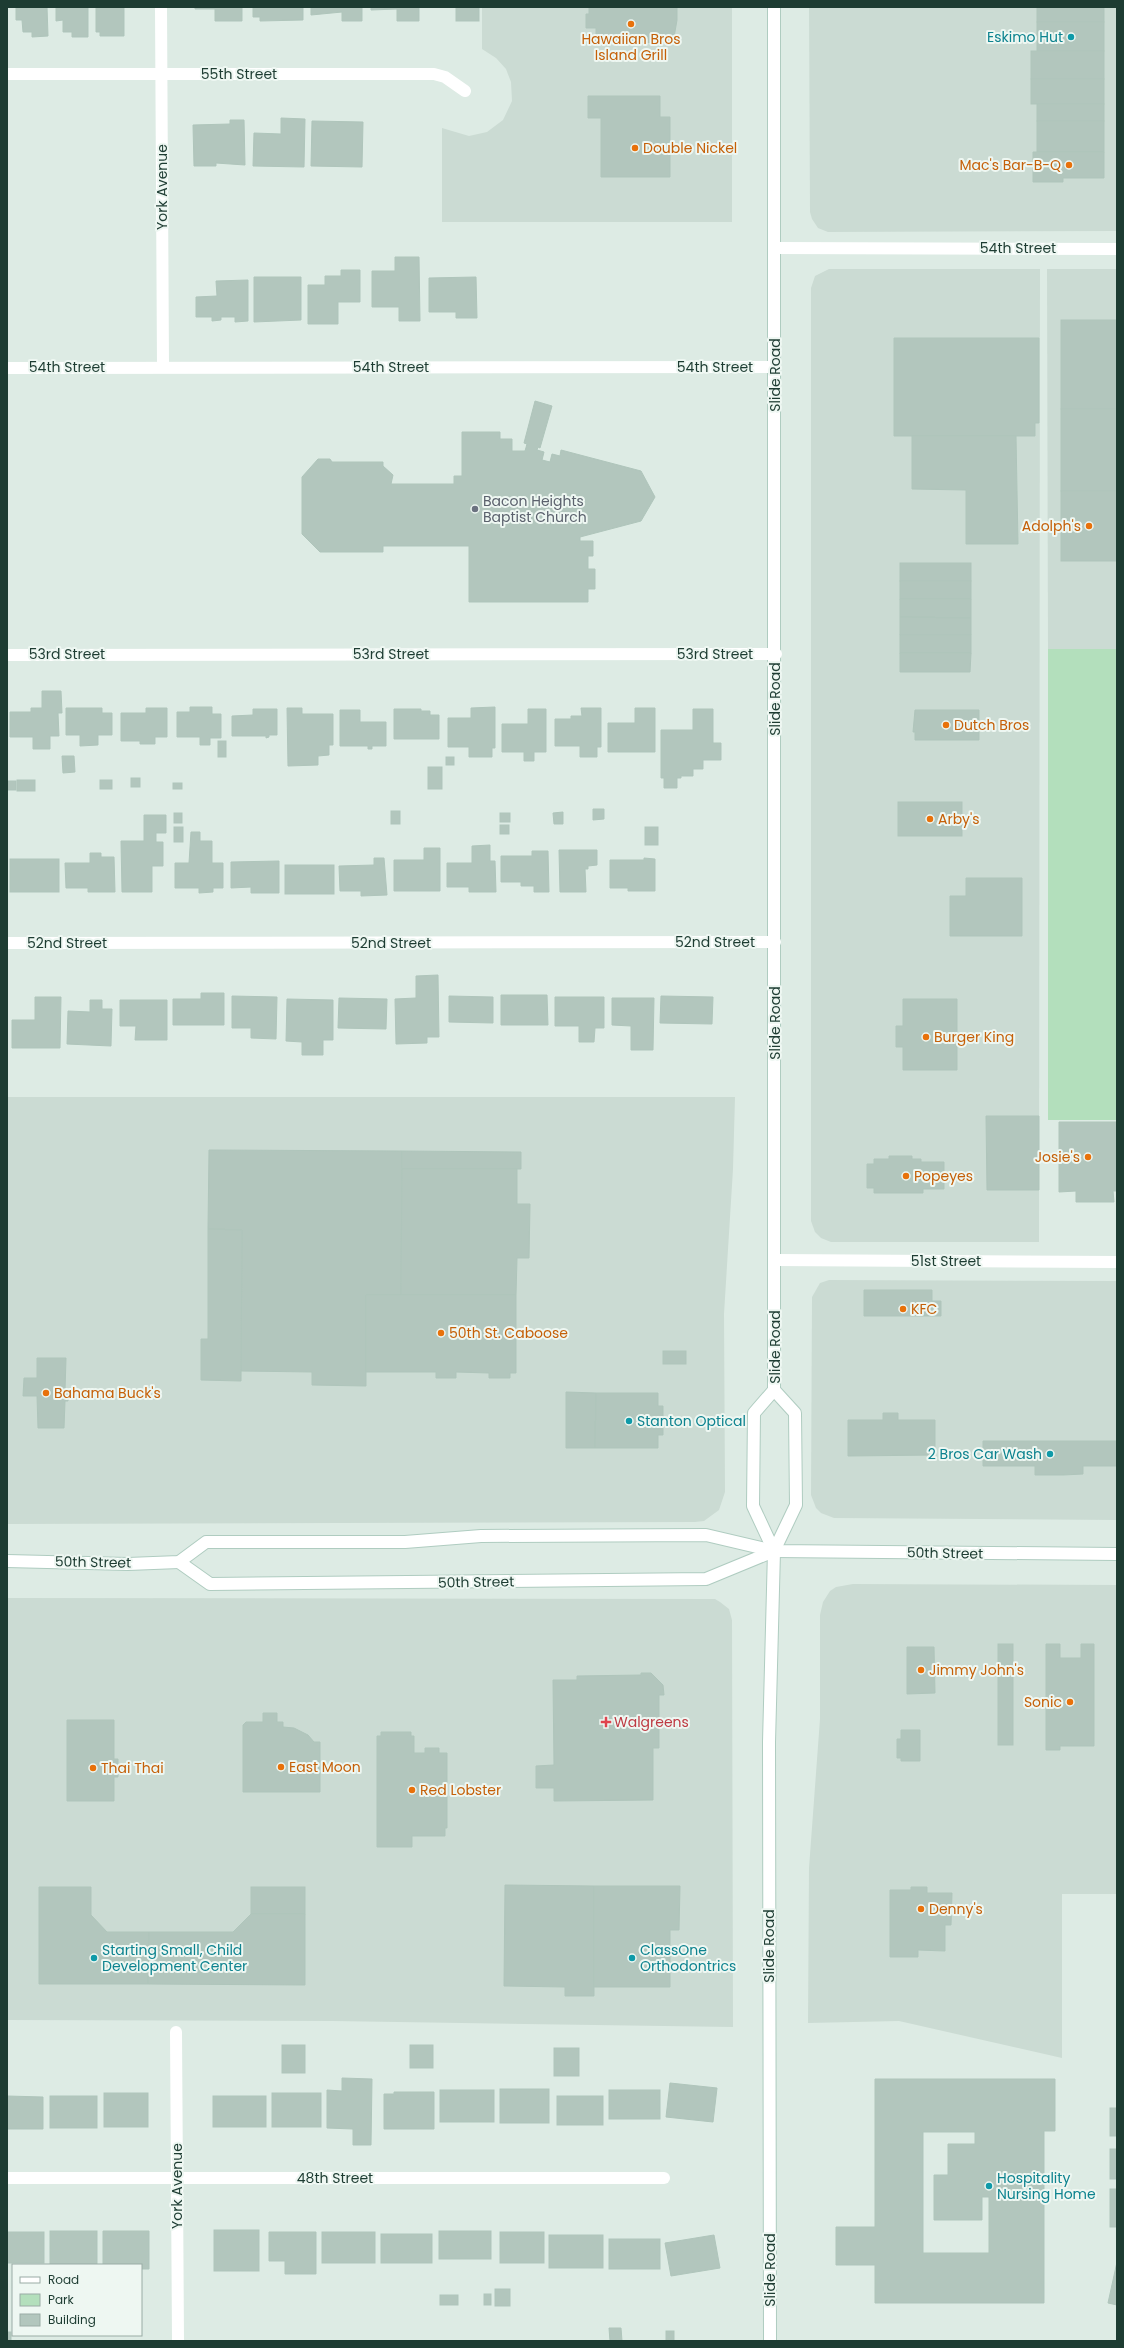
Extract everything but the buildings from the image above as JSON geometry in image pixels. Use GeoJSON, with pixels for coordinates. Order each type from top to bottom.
{"type":"FeatureCollection","features":[{"type":"Feature","properties":{"kind":"street","name":"York Avenue"},"geometry":{"type":"LineString","coordinates":[[161,7],[163,367]]}},
{"type":"Feature","properties":{"kind":"street","name":"Slide Road"},"geometry":{"type":"LineString","coordinates":[[774,7],[774,248],[776,367],[776,1260],[774,1390],[754,1413],[753,1506],[774,1550]]}},
{"type":"Feature","properties":{"kind":"street","name":"55th Street"},"geometry":{"type":"LineString","coordinates":[[7,74],[434,74],[445,77],[465,91]]}},
{"type":"Feature","properties":{"kind":"street","name":"54th Street"},"geometry":{"type":"LineString","coordinates":[[774,248],[1117,248]]}},
{"type":"Feature","properties":{"kind":"street","name":"54th Street"},"geometry":{"type":"LineString","coordinates":[[7,368],[776,367]]}},
{"type":"Feature","properties":{"kind":"street","name":"53rd Street"},"geometry":{"type":"LineString","coordinates":[[7,654],[776,654]]}},
{"type":"Feature","properties":{"kind":"street","name":"52nd Street"},"geometry":{"type":"LineString","coordinates":[[7,943],[776,942]]}},
{"type":"Feature","properties":{"kind":"street","name":"51st Street"},"geometry":{"type":"LineString","coordinates":[[776,1260],[1117,1262]]}},
{"type":"Feature","properties":{"kind":"street","name":"Slide Road"},"geometry":{"type":"LineString","coordinates":[[770,2341],[770,1742],[774,1550],[796,1505],[795,1413],[774,1390]]}},
{"type":"Feature","properties":{"kind":"street","name":"50th Street"},"geometry":{"type":"LineString","coordinates":[[7,1561],[128,1564],[179,1562],[206,1542],[405,1542],[481,1536],[706,1535],[774,1550],[1117,1554]]}},
{"type":"Feature","properties":{"kind":"street","name":"50th Street"},"geometry":{"type":"LineString","coordinates":[[179,1562],[210,1584],[706,1579],[774,1550]]}},
{"type":"Feature","properties":{"kind":"street","name":"York Avenue"},"geometry":{"type":"LineString","coordinates":[[176,2032],[178,2341]]}},
{"type":"Feature","properties":{"kind":"street","name":"48th Street"},"geometry":{"type":"LineString","coordinates":[[7,2178],[664,2178]]}},
{"type":"Feature","properties":{"kind":"shaded area"},"geometry":{"type":"Polygon","coordinates":[[[482,7],[732,7],[732,222],[442,222],[442,128],[469,136],[487,132],[503,120],[512,101],[511,82],[506,69],[496,58],[482,49],[482,7]]]}},
{"type":"Feature","properties":{"kind":"shaded area"},"geometry":{"type":"Polygon","coordinates":[[[809,7],[1117,7],[1117,231],[828,232],[818,228],[812,219],[810,212],[809,7]]]}},
{"type":"Feature","properties":{"kind":"shaded area"},"geometry":{"type":"Polygon","coordinates":[[[829,269],[1040,269],[1039,1242],[831,1242],[821,1238],[815,1232],[811,1221],[811,288],[815,276],[829,269]]]}},
{"type":"Feature","properties":{"kind":"shaded area"},"geometry":{"type":"Polygon","coordinates":[[[1047,269],[1117,269],[1117,649],[1048,649],[1047,269]]]}},
{"type":"Feature","properties":{"kind":"shaded area"},"geometry":{"type":"Polygon","coordinates":[[[7,1097],[735,1097],[733,1169],[724,1314],[725,1492],[719,1510],[704,1521],[695,1522],[7,1524],[7,1097]]]}},
{"type":"Feature","properties":{"kind":"shaded area"},"geometry":{"type":"Polygon","coordinates":[[[829,1280],[1117,1281],[1117,1520],[834,1518],[821,1513],[816,1508],[811,1495],[812,1297],[820,1283],[829,1280]]]}},
{"type":"Feature","properties":{"kind":"shaded area"},"geometry":{"type":"Polygon","coordinates":[[[853,1584],[1117,1585],[1117,1894],[1062,1894],[1062,2058],[899,2021],[808,2023],[809,1868],[820,1719],[820,1615],[823,1602],[830,1591],[836,1587],[853,1584]]]}},
{"type":"Feature","properties":{"kind":"shaded area"},"geometry":{"type":"Polygon","coordinates":[[[7,1598],[715,1599],[729,1609],[732,1620],[733,2027],[333,2021],[7,2020],[7,1598]]]}},
{"type":"Feature","properties":{"kind":"green space"},"geometry":{"type":"Polygon","coordinates":[[[1048,649],[1117,649],[1117,1120],[1048,1120],[1048,649]]]}},
{"type":"Feature","properties":{"kind":"place","name":"Hawaiian Bros Island Grill"},"geometry":{"type":"Point","coordinates":[631,24]}},
{"type":"Feature","properties":{"kind":"place","name":"Eskimo Hut"},"geometry":{"type":"Point","coordinates":[1071,37]}},
{"type":"Feature","properties":{"kind":"place","name":"Double Nickel"},"geometry":{"type":"Point","coordinates":[635,148]}},
{"type":"Feature","properties":{"kind":"place","name":"Mac's Bar-B-Q"},"geometry":{"type":"Point","coordinates":[1069,165]}},
{"type":"Feature","properties":{"kind":"place","name":"Bacon Heights Baptist Church"},"geometry":{"type":"Point","coordinates":[475,509]}},
{"type":"Feature","properties":{"kind":"place","name":"Adolph's"},"geometry":{"type":"Point","coordinates":[1089,526]}},
{"type":"Feature","properties":{"kind":"place","name":"Dutch Bros"},"geometry":{"type":"Point","coordinates":[946,725]}},
{"type":"Feature","properties":{"kind":"place","name":"Arby's"},"geometry":{"type":"Point","coordinates":[930,819]}},
{"type":"Feature","properties":{"kind":"place","name":"Burger King"},"geometry":{"type":"Point","coordinates":[926,1037]}},
{"type":"Feature","properties":{"kind":"place","name":"Josie's"},"geometry":{"type":"Point","coordinates":[1088,1157]}},
{"type":"Feature","properties":{"kind":"place","name":"Popeyes"},"geometry":{"type":"Point","coordinates":[906,1176]}},
{"type":"Feature","properties":{"kind":"place","name":"KFC"},"geometry":{"type":"Point","coordinates":[903,1309]}},
{"type":"Feature","properties":{"kind":"place","name":"50th St. Caboose"},"geometry":{"type":"Point","coordinates":[441,1333]}},
{"type":"Feature","properties":{"kind":"place","name":"Bahama Buck's"},"geometry":{"type":"Point","coordinates":[46,1393]}},
{"type":"Feature","properties":{"kind":"place","name":"Stanton Optical"},"geometry":{"type":"Point","coordinates":[629,1421]}},
{"type":"Feature","properties":{"kind":"place","name":"2 Bros Car Wash"},"geometry":{"type":"Point","coordinates":[1050,1454]}},
{"type":"Feature","properties":{"kind":"place","name":"Jimmy John's"},"geometry":{"type":"Point","coordinates":[921,1670]}},
{"type":"Feature","properties":{"kind":"place","name":"Sonic"},"geometry":{"type":"Point","coordinates":[1070,1702]}},
{"type":"Feature","properties":{"kind":"place","name":"Walgreens"},"geometry":{"type":"Point","coordinates":[606,1722]}},
{"type":"Feature","properties":{"kind":"place","name":"East Moon"},"geometry":{"type":"Point","coordinates":[281,1767]}},
{"type":"Feature","properties":{"kind":"place","name":"Thai Thai"},"geometry":{"type":"Point","coordinates":[93,1768]}},
{"type":"Feature","properties":{"kind":"place","name":"Red Lobster"},"geometry":{"type":"Point","coordinates":[412,1790]}},
{"type":"Feature","properties":{"kind":"place","name":"Denny's"},"geometry":{"type":"Point","coordinates":[921,1909]}},
{"type":"Feature","properties":{"kind":"place","name":"Starting Small, Child Development Center"},"geometry":{"type":"Point","coordinates":[94,1958]}},
{"type":"Feature","properties":{"kind":"place","name":"ClassOne Orthodontrics"},"geometry":{"type":"Point","coordinates":[632,1958]}},
{"type":"Feature","properties":{"kind":"place","name":"Hospitality Nursing Home"},"geometry":{"type":"Point","coordinates":[989,2186]}}]}
